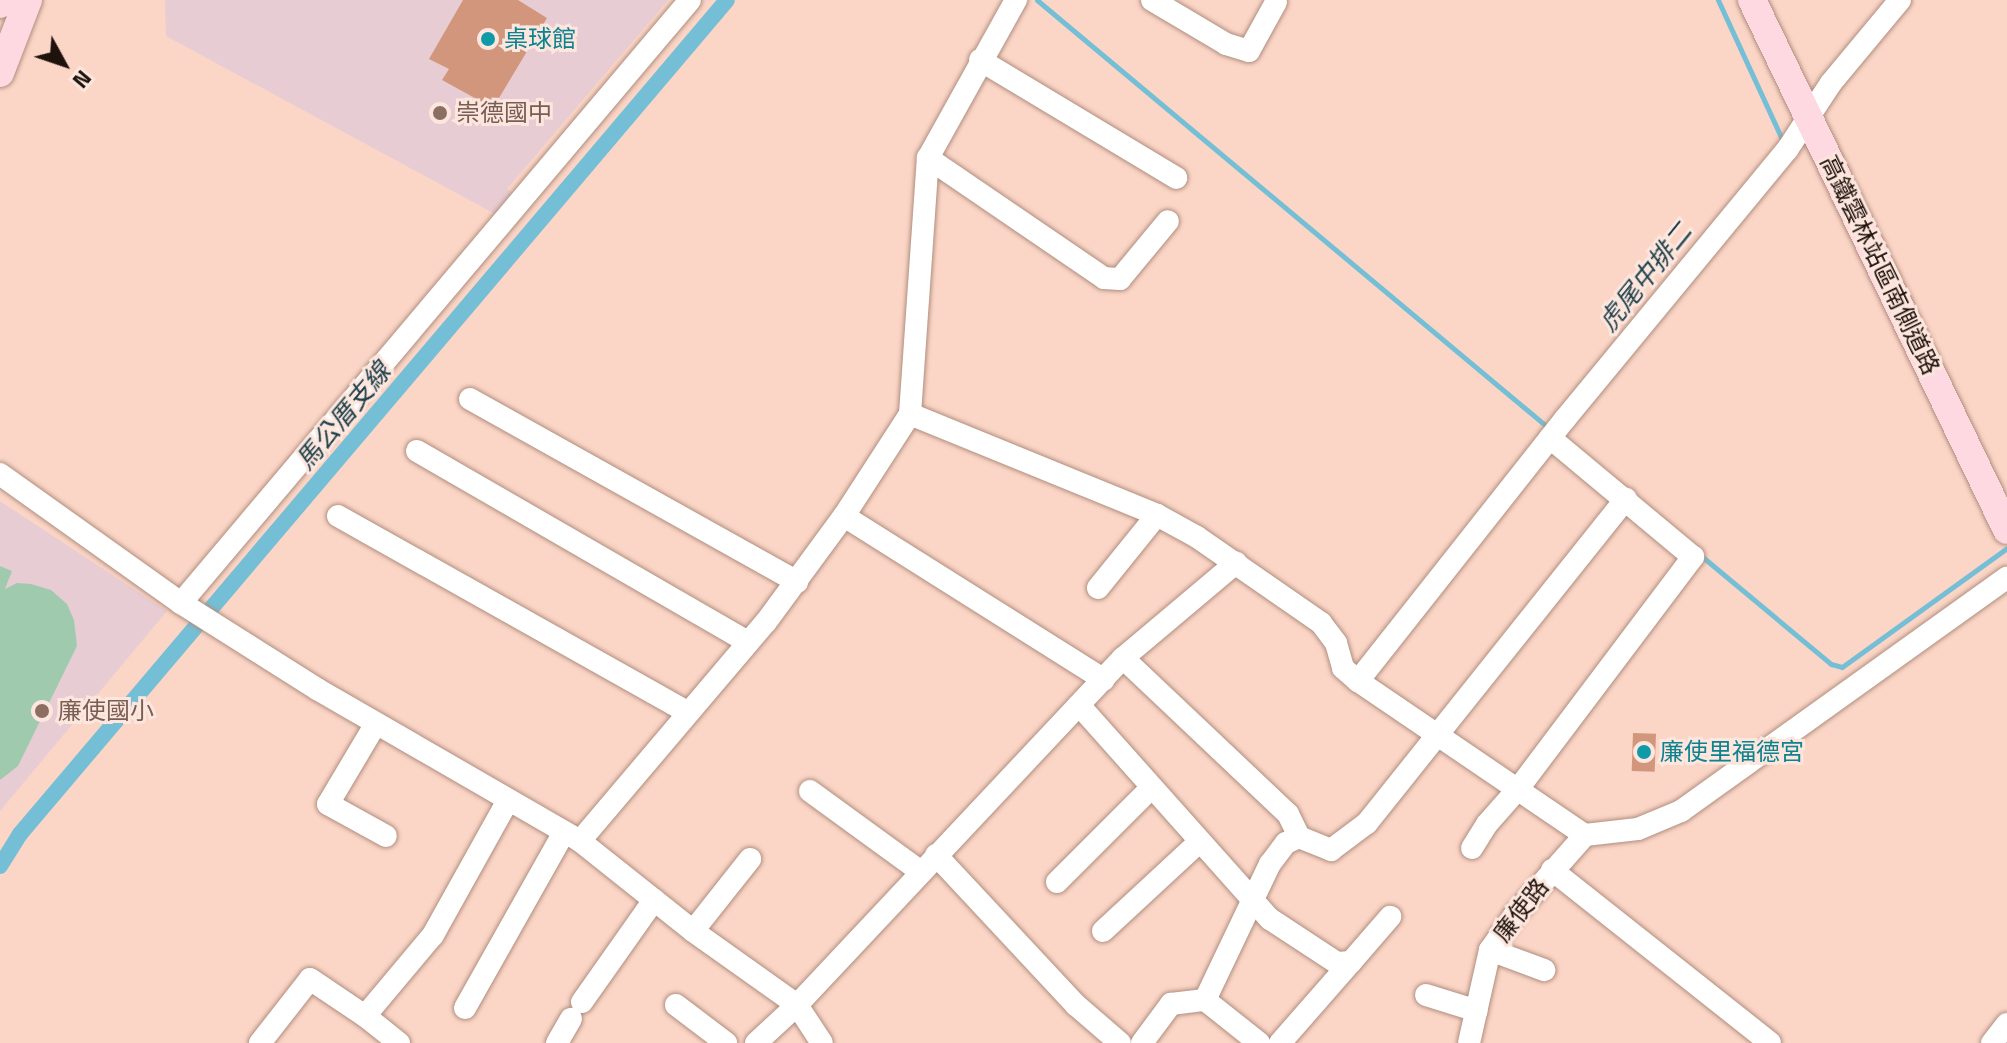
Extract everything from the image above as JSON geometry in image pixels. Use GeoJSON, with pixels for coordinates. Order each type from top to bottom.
{"type":"FeatureCollection","features":[{"type":"Feature","properties":{"kind":"main road"},"geometry":{"type":"LineString","coordinates":[[0,73],[28,0]]}},
{"type":"Feature","properties":{"kind":"main road","name":"高鐵雲林站區南側道路"},"geometry":{"type":"LineString","coordinates":[[1752,0],[2007,530]]}},
{"type":"Feature","properties":{"kind":"street"},"geometry":{"type":"LineString","coordinates":[[186,605],[690,0]]}},
{"type":"Feature","properties":{"kind":"street"},"geometry":{"type":"LineString","coordinates":[[465,1008],[572,837],[687,712],[800,577],[910,414],[928,158],[1016,0]]}},
{"type":"Feature","properties":{"kind":"street"},"geometry":{"type":"LineString","coordinates":[[1152,0],[1226,44],[1249,51],[1276,2]]}},
{"type":"Feature","properties":{"kind":"street"},"geometry":{"type":"LineString","coordinates":[[1358,681],[1550,438],[1787,150],[1808,116],[1900,0]]}},
{"type":"Feature","properties":{"kind":"street"},"geometry":{"type":"LineString","coordinates":[[980,60],[1176,178]]}},
{"type":"Feature","properties":{"kind":"street"},"geometry":{"type":"LineString","coordinates":[[928,158],[1104,278],[1120,279],[1168,221]]}},
{"type":"Feature","properties":{"kind":"street"},"geometry":{"type":"LineString","coordinates":[[473,396],[800,577]]}},
{"type":"Feature","properties":{"kind":"street"},"geometry":{"type":"LineString","coordinates":[[910,414],[1157,515],[1236,563],[1321,623],[1336,643],[1343,668],[1358,681],[1585,835],[1638,829],[1681,811],[2007,578]]}},
{"type":"Feature","properties":{"kind":"street"},"geometry":{"type":"LineString","coordinates":[[1472,848],[1487,824],[1518,789],[1693,557],[1550,438]]}},
{"type":"Feature","properties":{"kind":"street"},"geometry":{"type":"LineString","coordinates":[[417,451],[748,642]]}},
{"type":"Feature","properties":{"kind":"street"},"geometry":{"type":"LineString","coordinates":[[0,474],[225,631],[375,725],[572,837],[693,931],[797,1005],[822,1043]]}},
{"type":"Feature","properties":{"kind":"street"},"geometry":{"type":"LineString","coordinates":[[1123,658],[1288,814],[1299,837],[1331,850],[1367,823],[1626,499]]}},
{"type":"Feature","properties":{"kind":"street"},"geometry":{"type":"LineString","coordinates":[[1098,588],[1157,515]]}},
{"type":"Feature","properties":{"kind":"street"},"geometry":{"type":"LineString","coordinates":[[338,516],[687,712]]}},
{"type":"Feature","properties":{"kind":"street"},"geometry":{"type":"LineString","coordinates":[[844,516],[1104,680]]}},
{"type":"Feature","properties":{"kind":"street"},"geometry":{"type":"LineString","coordinates":[[756,1043],[797,1005],[1123,658],[1236,563]]}},
{"type":"Feature","properties":{"kind":"street"},"geometry":{"type":"LineString","coordinates":[[1079,705],[1270,919],[1337,963],[1351,962]]}},
{"type":"Feature","properties":{"kind":"street"},"geometry":{"type":"LineString","coordinates":[[375,725],[328,804],[386,836]]}},
{"type":"Feature","properties":{"kind":"street"},"geometry":{"type":"LineString","coordinates":[[1057,882],[1151,788]]}},
{"type":"Feature","properties":{"kind":"street"},"geometry":{"type":"LineString","coordinates":[[810,791],[928,864],[1120,1043]]}},
{"type":"Feature","properties":{"kind":"street"},"geometry":{"type":"LineString","coordinates":[[365,1016],[433,935],[508,800]]}},
{"type":"Feature","properties":{"kind":"street","name":"廉使路"},"geometry":{"type":"LineString","coordinates":[[1469,1043],[1490,950],[1552,870],[1585,835]]}},
{"type":"Feature","properties":{"kind":"street"},"geometry":{"type":"LineString","coordinates":[[1205,1000],[1251,900],[1286,843],[1299,837]]}},
{"type":"Feature","properties":{"kind":"street"},"geometry":{"type":"LineString","coordinates":[[1103,931],[1199,842]]}},
{"type":"Feature","properties":{"kind":"street"},"geometry":{"type":"LineString","coordinates":[[693,931],[750,859]]}},
{"type":"Feature","properties":{"kind":"street"},"geometry":{"type":"LineString","coordinates":[[1552,870],[1770,1043]]}},
{"type":"Feature","properties":{"kind":"street"},"geometry":{"type":"LineString","coordinates":[[557,1043],[654,900]]}},
{"type":"Feature","properties":{"kind":"street"},"geometry":{"type":"LineString","coordinates":[[1280,1043],[1390,917]]}},
{"type":"Feature","properties":{"kind":"street"},"geometry":{"type":"LineString","coordinates":[[1490,950],[1544,970]]}},
{"type":"Feature","properties":{"kind":"street"},"geometry":{"type":"LineString","coordinates":[[260,1043],[310,979],[399,1043]]}},
{"type":"Feature","properties":{"kind":"street"},"geometry":{"type":"LineString","coordinates":[[1426,995],[1477,1011]]}},
{"type":"Feature","properties":{"kind":"street"},"geometry":{"type":"LineString","coordinates":[[1142,1043],[1171,1004],[1205,1000],[1259,1043]]}},
{"type":"Feature","properties":{"kind":"street"},"geometry":{"type":"LineString","coordinates":[[676,1005],[726,1043]]}},
{"type":"Feature","properties":{"kind":"street"},"geometry":{"type":"LineString","coordinates":[[1992,1043],[2007,1024]]}},
{"type":"Feature","properties":{"kind":"shaded area","name":"崇德國中"},"geometry":{"type":"Polygon","coordinates":[[[165,0],[668,0],[507,189],[515,195],[497,215],[166,36],[165,0]]]}},
{"type":"Feature","properties":{"kind":"shaded area","name":"廉使國小"},"geometry":{"type":"Polygon","coordinates":[[[0,501],[167,611],[0,811],[0,501]]]}},
{"type":"Feature","properties":{"kind":"green space"},"geometry":{"type":"Polygon","coordinates":[[[0,566],[12,571],[5,589],[17,583],[31,584],[51,590],[67,604],[74,620],[77,646],[18,766],[0,780],[0,566]]]}},
{"type":"Feature","properties":{"kind":"building","name":"桌球館"},"geometry":{"type":"Polygon","coordinates":[[[463,0],[518,0],[547,18],[493,108],[442,80],[449,69],[429,59],[463,0]]]}},
{"type":"Feature","properties":{"kind":"building","name":"廉使里福德宮"},"geometry":{"type":"Polygon","coordinates":[[[1633,733],[1656,734],[1655,772],[1632,771],[1633,733]]]}},
{"type":"Feature","properties":{"kind":"waterway","name":"馬公厝支線"},"geometry":{"type":"LineString","coordinates":[[0,866],[20,834],[727,0]]}},
{"type":"Feature","properties":{"kind":"waterway"},"geometry":{"type":"LineString","coordinates":[[1037,0],[1551,430]]}},
{"type":"Feature","properties":{"kind":"waterway","name":"虎尾中排二"},"geometry":{"type":"LineString","coordinates":[[1718,0],[1782,139]]}},
{"type":"Feature","properties":{"kind":"waterway"},"geometry":{"type":"LineString","coordinates":[[1699,554],[1831,664],[1842,667],[2007,548]]}},
{"type":"Feature","properties":{"kind":"place","name":"桌球館"},"geometry":{"type":"Point","coordinates":[488,39]}},
{"type":"Feature","properties":{"kind":"place","name":"崇德國中"},"geometry":{"type":"Point","coordinates":[440,113]}},
{"type":"Feature","properties":{"kind":"place","name":"廉使國小"},"geometry":{"type":"Point","coordinates":[42,711]}},
{"type":"Feature","properties":{"kind":"place","name":"廉使里福德宮"},"geometry":{"type":"Point","coordinates":[1644,752]}}]}
